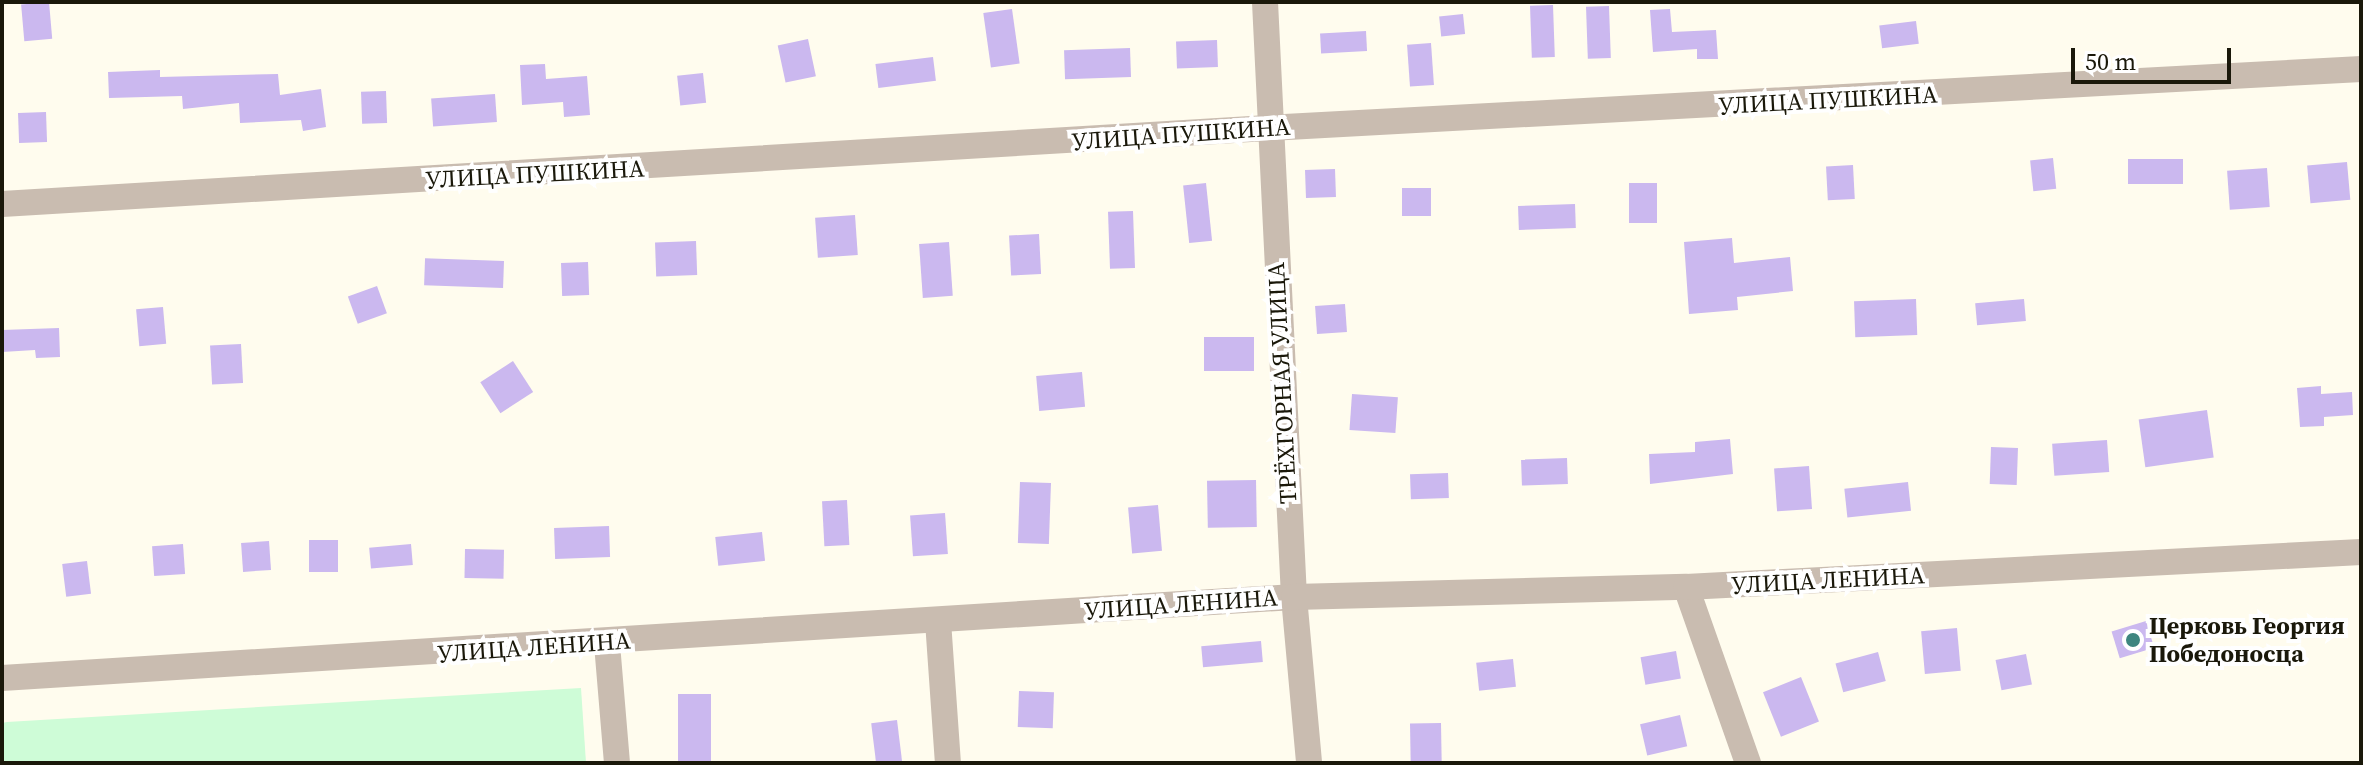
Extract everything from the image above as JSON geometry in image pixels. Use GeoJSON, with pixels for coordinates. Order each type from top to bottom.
{"type":"FeatureCollection","features":[{"type":"Feature","properties":{"kind":"street","name":"ТРЁХГОРНАЯ УЛИЦА"},"geometry":{"type":"LineString","coordinates":[[1265,2],[1268,128],[1294,597],[1309,763]]}},
{"type":"Feature","properties":{"kind":"street","name":"УЛИЦА ПУШКИНА"},"geometry":{"type":"LineString","coordinates":[[2,204],[1268,128],[2361,69]]}},
{"type":"Feature","properties":{"kind":"street","name":"УЛИЦА ЛЕНИНА"},"geometry":{"type":"LineString","coordinates":[[2,678],[607,644],[1294,597],[1686,587],[2361,552]]}},
{"type":"Feature","properties":{"kind":"street"},"geometry":{"type":"LineString","coordinates":[[1686,587],[1748,763]]}},
{"type":"Feature","properties":{"kind":"street"},"geometry":{"type":"LineString","coordinates":[[938,621],[948,763]]}},
{"type":"Feature","properties":{"kind":"street"},"geometry":{"type":"LineString","coordinates":[[607,644],[617,763]]}},
{"type":"Feature","properties":{"kind":"green space"},"geometry":{"type":"Polygon","coordinates":[[[581,688],[586,763],[2,763],[2,723],[7,722],[581,688]]]}},
{"type":"Feature","properties":{"kind":"building"},"geometry":{"type":"Polygon","coordinates":[[[49,2],[52,39],[24,41],[21,4],[49,2]]]}},
{"type":"Feature","properties":{"kind":"building"},"geometry":{"type":"Polygon","coordinates":[[[1553,5],[1555,57],[1532,58],[1530,6],[1553,5]]]}},
{"type":"Feature","properties":{"kind":"building"},"geometry":{"type":"Polygon","coordinates":[[[1609,6],[1611,58],[1588,59],[1586,7],[1609,6]]]}},
{"type":"Feature","properties":{"kind":"building"},"geometry":{"type":"Polygon","coordinates":[[[1012,9],[1020,63],[991,68],[983,13],[1012,9]]]}},
{"type":"Feature","properties":{"kind":"building"},"geometry":{"type":"Polygon","coordinates":[[[1670,9],[1672,32],[1716,30],[1718,59],[1697,59],[1697,49],[1653,52],[1650,10],[1670,9]]]}},
{"type":"Feature","properties":{"kind":"building"},"geometry":{"type":"Polygon","coordinates":[[[1463,14],[1465,34],[1441,36],[1439,17],[1463,14]]]}},
{"type":"Feature","properties":{"kind":"building"},"geometry":{"type":"Polygon","coordinates":[[[1916,21],[1919,44],[1882,48],[1879,26],[1916,21]]]}},
{"type":"Feature","properties":{"kind":"building"},"geometry":{"type":"Polygon","coordinates":[[[1366,31],[1367,51],[1321,53],[1320,33],[1366,31]]]}},
{"type":"Feature","properties":{"kind":"building"},"geometry":{"type":"Polygon","coordinates":[[[808,39],[816,76],[786,83],[778,45],[808,39]]]}},
{"type":"Feature","properties":{"kind":"building"},"geometry":{"type":"Polygon","coordinates":[[[1217,40],[1218,67],[1177,68],[1176,41],[1217,40]]]}},
{"type":"Feature","properties":{"kind":"building"},"geometry":{"type":"Polygon","coordinates":[[[1431,43],[1434,85],[1410,87],[1407,45],[1431,43]]]}},
{"type":"Feature","properties":{"kind":"building"},"geometry":{"type":"Polygon","coordinates":[[[1130,48],[1131,77],[1065,79],[1064,50],[1130,48]]]}},
{"type":"Feature","properties":{"kind":"building"},"geometry":{"type":"Polygon","coordinates":[[[933,57],[936,81],[878,88],[875,64],[933,57]]]}},
{"type":"Feature","properties":{"kind":"building"},"geometry":{"type":"Polygon","coordinates":[[[545,64],[546,79],[587,76],[590,115],[564,117],[563,102],[522,105],[520,65],[545,64]]]}},
{"type":"Feature","properties":{"kind":"building"},"geometry":{"type":"Polygon","coordinates":[[[160,70],[160,77],[278,74],[280,95],[321,89],[326,127],[303,131],[301,120],[240,123],[239,103],[183,109],[182,96],[109,98],[108,72],[160,70]]]}},
{"type":"Feature","properties":{"kind":"building"},"geometry":{"type":"Polygon","coordinates":[[[703,73],[706,103],[680,106],[677,76],[703,73]]]}},
{"type":"Feature","properties":{"kind":"building"},"geometry":{"type":"Polygon","coordinates":[[[386,91],[387,123],[362,124],[361,92],[386,91]]]}},
{"type":"Feature","properties":{"kind":"building"},"geometry":{"type":"Polygon","coordinates":[[[495,94],[497,122],[433,126],[431,98],[495,94]]]}},
{"type":"Feature","properties":{"kind":"building"},"geometry":{"type":"Polygon","coordinates":[[[46,112],[47,142],[19,143],[18,113],[46,112]]]}},
{"type":"Feature","properties":{"kind":"building"},"geometry":{"type":"Polygon","coordinates":[[[2053,158],[2056,189],[2033,191],[2030,160],[2053,158]]]}},
{"type":"Feature","properties":{"kind":"building"},"geometry":{"type":"Polygon","coordinates":[[[2128,159],[2183,159],[2183,184],[2128,184],[2128,159]]]}},
{"type":"Feature","properties":{"kind":"building"},"geometry":{"type":"Polygon","coordinates":[[[2347,162],[2350,200],[2310,203],[2307,165],[2347,162]]]}},
{"type":"Feature","properties":{"kind":"building"},"geometry":{"type":"Polygon","coordinates":[[[1853,165],[1855,199],[1828,200],[1826,166],[1853,165]]]}},
{"type":"Feature","properties":{"kind":"building"},"geometry":{"type":"Polygon","coordinates":[[[2267,168],[2270,207],[2230,210],[2227,171],[2267,168]]]}},
{"type":"Feature","properties":{"kind":"building"},"geometry":{"type":"Polygon","coordinates":[[[1335,169],[1336,197],[1306,198],[1305,170],[1335,169]]]}},
{"type":"Feature","properties":{"kind":"building"},"geometry":{"type":"Polygon","coordinates":[[[1206,183],[1212,241],[1189,243],[1183,185],[1206,183]]]}},
{"type":"Feature","properties":{"kind":"building"},"geometry":{"type":"Polygon","coordinates":[[[1629,183],[1657,183],[1657,223],[1629,223],[1629,183]]]}},
{"type":"Feature","properties":{"kind":"building"},"geometry":{"type":"Polygon","coordinates":[[[1402,188],[1431,188],[1431,216],[1402,216],[1402,188]]]}},
{"type":"Feature","properties":{"kind":"building"},"geometry":{"type":"Polygon","coordinates":[[[1575,204],[1576,228],[1519,230],[1518,206],[1575,204]]]}},
{"type":"Feature","properties":{"kind":"building"},"geometry":{"type":"Polygon","coordinates":[[[1133,211],[1135,268],[1110,269],[1108,212],[1133,211]]]}},
{"type":"Feature","properties":{"kind":"building"},"geometry":{"type":"Polygon","coordinates":[[[855,215],[858,255],[818,258],[815,218],[855,215]]]}},
{"type":"Feature","properties":{"kind":"building"},"geometry":{"type":"Polygon","coordinates":[[[1039,234],[1041,274],[1011,276],[1009,236],[1039,234]]]}},
{"type":"Feature","properties":{"kind":"building"},"geometry":{"type":"Polygon","coordinates":[[[1732,238],[1734,263],[1790,257],[1793,291],[1737,297],[1738,310],[1689,314],[1684,242],[1732,238]]]}},
{"type":"Feature","properties":{"kind":"building"},"geometry":{"type":"Polygon","coordinates":[[[696,241],[697,275],[656,276],[655,242],[696,241]]]}},
{"type":"Feature","properties":{"kind":"building"},"geometry":{"type":"Polygon","coordinates":[[[949,242],[953,296],[923,298],[919,244],[949,242]]]}},
{"type":"Feature","properties":{"kind":"building"},"geometry":{"type":"Polygon","coordinates":[[[425,258],[504,261],[503,288],[424,285],[425,258]]]}},
{"type":"Feature","properties":{"kind":"building"},"geometry":{"type":"Polygon","coordinates":[[[588,262],[589,295],[562,296],[561,263],[588,262]]]}},
{"type":"Feature","properties":{"kind":"building"},"geometry":{"type":"Polygon","coordinates":[[[377,286],[387,313],[358,324],[348,297],[377,286]]]}},
{"type":"Feature","properties":{"kind":"building"},"geometry":{"type":"Polygon","coordinates":[[[1916,299],[1917,335],[1855,337],[1854,301],[1916,299]]]}},
{"type":"Feature","properties":{"kind":"building"},"geometry":{"type":"Polygon","coordinates":[[[2024,299],[2026,321],[1977,325],[1975,303],[2024,299]]]}},
{"type":"Feature","properties":{"kind":"building"},"geometry":{"type":"Polygon","coordinates":[[[1345,304],[1347,332],[1317,334],[1315,306],[1345,304]]]}},
{"type":"Feature","properties":{"kind":"building"},"geometry":{"type":"Polygon","coordinates":[[[163,307],[166,344],[139,346],[136,309],[163,307]]]}},
{"type":"Feature","properties":{"kind":"building"},"geometry":{"type":"Polygon","coordinates":[[[59,328],[60,357],[36,358],[35,350],[2,352],[2,330],[59,328]]]}},
{"type":"Feature","properties":{"kind":"building"},"geometry":{"type":"Polygon","coordinates":[[[1204,337],[1254,337],[1254,371],[1204,371],[1204,337]]]}},
{"type":"Feature","properties":{"kind":"building"},"geometry":{"type":"Polygon","coordinates":[[[241,344],[243,383],[212,385],[210,346],[241,344]]]}},
{"type":"Feature","properties":{"kind":"building"},"geometry":{"type":"Polygon","coordinates":[[[513,361],[533,392],[500,413],[480,382],[513,361]]]}},
{"type":"Feature","properties":{"kind":"building"},"geometry":{"type":"Polygon","coordinates":[[[1082,372],[1085,407],[1039,411],[1036,376],[1082,372]]]}},
{"type":"Feature","properties":{"kind":"building"},"geometry":{"type":"Polygon","coordinates":[[[2321,386],[2321,394],[2352,392],[2353,415],[2324,417],[2324,426],[2300,427],[2297,388],[2321,386]]]}},
{"type":"Feature","properties":{"kind":"building"},"geometry":{"type":"Polygon","coordinates":[[[1352,394],[1398,397],[1395,433],[1349,430],[1352,394]]]}},
{"type":"Feature","properties":{"kind":"building"},"geometry":{"type":"Polygon","coordinates":[[[2207,410],[2214,458],[2145,467],[2139,420],[2207,410]]]}},
{"type":"Feature","properties":{"kind":"building"},"geometry":{"type":"Polygon","coordinates":[[[1730,439],[1733,474],[1650,484],[1649,454],[1695,452],[1695,442],[1730,439]]]}},
{"type":"Feature","properties":{"kind":"building"},"geometry":{"type":"Polygon","coordinates":[[[2107,440],[2109,472],[2054,476],[2052,444],[2107,440]]]}},
{"type":"Feature","properties":{"kind":"building"},"geometry":{"type":"Polygon","coordinates":[[[1991,447],[2018,448],[2017,485],[1990,484],[1991,447]]]}},
{"type":"Feature","properties":{"kind":"building"},"geometry":{"type":"Polygon","coordinates":[[[1567,458],[1568,484],[1522,486],[1521,460],[1567,458]]]}},
{"type":"Feature","properties":{"kind":"building"},"geometry":{"type":"Polygon","coordinates":[[[1809,466],[1812,509],[1777,511],[1774,468],[1809,466]]]}},
{"type":"Feature","properties":{"kind":"building"},"geometry":{"type":"Polygon","coordinates":[[[1448,473],[1449,498],[1411,499],[1410,474],[1448,473]]]}},
{"type":"Feature","properties":{"kind":"building"},"geometry":{"type":"Polygon","coordinates":[[[1256,480],[1257,527],[1208,528],[1207,481],[1256,480]]]}},
{"type":"Feature","properties":{"kind":"building"},"geometry":{"type":"Polygon","coordinates":[[[1020,482],[1051,483],[1049,544],[1018,543],[1020,482]]]}},
{"type":"Feature","properties":{"kind":"building"},"geometry":{"type":"Polygon","coordinates":[[[1908,482],[1911,511],[1847,518],[1844,489],[1908,482]]]}},
{"type":"Feature","properties":{"kind":"building"},"geometry":{"type":"Polygon","coordinates":[[[847,500],[849,545],[824,546],[822,501],[847,500]]]}},
{"type":"Feature","properties":{"kind":"building"},"geometry":{"type":"Polygon","coordinates":[[[1158,505],[1162,551],[1132,553],[1128,508],[1158,505]]]}},
{"type":"Feature","properties":{"kind":"building"},"geometry":{"type":"Polygon","coordinates":[[[945,513],[948,554],[913,556],[910,515],[945,513]]]}},
{"type":"Feature","properties":{"kind":"building"},"geometry":{"type":"Polygon","coordinates":[[[609,526],[610,557],[555,559],[554,528],[609,526]]]}},
{"type":"Feature","properties":{"kind":"building"},"geometry":{"type":"Polygon","coordinates":[[[762,532],[765,561],[718,566],[715,537],[762,532]]]}},
{"type":"Feature","properties":{"kind":"building"},"geometry":{"type":"Polygon","coordinates":[[[309,540],[338,540],[338,572],[309,572],[309,540]]]}},
{"type":"Feature","properties":{"kind":"building"},"geometry":{"type":"Polygon","coordinates":[[[269,541],[271,570],[243,572],[241,543],[269,541]]]}},
{"type":"Feature","properties":{"kind":"building"},"geometry":{"type":"Polygon","coordinates":[[[183,544],[185,574],[154,576],[152,546],[183,544]]]}},
{"type":"Feature","properties":{"kind":"building"},"geometry":{"type":"Polygon","coordinates":[[[411,544],[413,565],[371,569],[369,548],[411,544]]]}},
{"type":"Feature","properties":{"kind":"building"},"geometry":{"type":"Polygon","coordinates":[[[465,549],[504,550],[503,579],[464,578],[465,549]]]}},
{"type":"Feature","properties":{"kind":"building"},"geometry":{"type":"Polygon","coordinates":[[[87,561],[91,594],[66,597],[62,564],[87,561]]]}},
{"type":"Feature","properties":{"kind":"building","name":"Церковь Георгия Победоносца"},"geometry":{"type":"Polygon","coordinates":[[[2146,621],[2154,648],[2120,658],[2112,632],[2146,621]]]}},
{"type":"Feature","properties":{"kind":"building"},"geometry":{"type":"Polygon","coordinates":[[[1957,628],[1961,671],[1925,674],[1921,631],[1957,628]]]}},
{"type":"Feature","properties":{"kind":"building"},"geometry":{"type":"Polygon","coordinates":[[[1261,641],[1263,662],[1203,667],[1201,646],[1261,641]]]}},
{"type":"Feature","properties":{"kind":"building"},"geometry":{"type":"Polygon","coordinates":[[[1676,651],[1681,679],[1645,685],[1641,657],[1676,651]]]}},
{"type":"Feature","properties":{"kind":"building"},"geometry":{"type":"Polygon","coordinates":[[[1878,652],[1886,681],[1843,692],[1835,663],[1878,652]]]}},
{"type":"Feature","properties":{"kind":"building"},"geometry":{"type":"Polygon","coordinates":[[[2026,654],[2032,684],[2001,690],[1996,660],[2026,654]]]}},
{"type":"Feature","properties":{"kind":"building"},"geometry":{"type":"Polygon","coordinates":[[[1513,659],[1516,687],[1479,691],[1476,663],[1513,659]]]}},
{"type":"Feature","properties":{"kind":"building"},"geometry":{"type":"Polygon","coordinates":[[[1801,677],[1819,722],[1781,737],[1763,692],[1801,677]]]}},
{"type":"Feature","properties":{"kind":"building"},"geometry":{"type":"Polygon","coordinates":[[[1019,691],[1054,692],[1053,728],[1018,727],[1019,691]]]}},
{"type":"Feature","properties":{"kind":"building"},"geometry":{"type":"Polygon","coordinates":[[[678,694],[711,694],[711,763],[678,763],[678,694]]]}},
{"type":"Feature","properties":{"kind":"building"},"geometry":{"type":"Polygon","coordinates":[[[1680,715],[1687,746],[1647,755],[1640,724],[1680,715]]]}},
{"type":"Feature","properties":{"kind":"building"},"geometry":{"type":"Polygon","coordinates":[[[897,720],[902,763],[876,763],[871,723],[897,720]]]}},
{"type":"Feature","properties":{"kind":"building"},"geometry":{"type":"Polygon","coordinates":[[[1441,723],[1442,763],[1411,763],[1410,724],[1441,723]]]}},
{"type":"Feature","properties":{"kind":"place","name":"Церковь Георгия Победоносца"},"geometry":{"type":"Point","coordinates":[2133,640]}}]}
